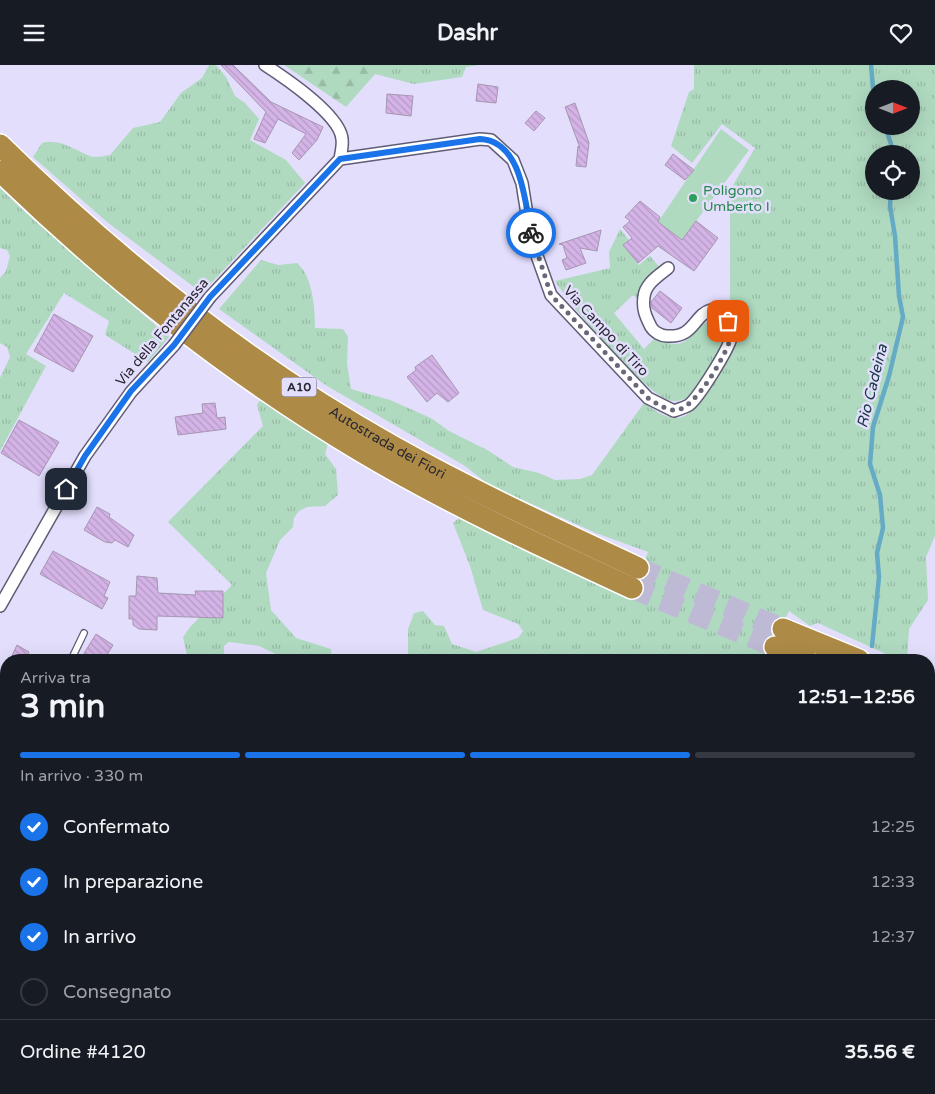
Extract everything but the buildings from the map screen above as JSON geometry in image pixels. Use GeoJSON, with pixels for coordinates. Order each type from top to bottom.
{"type":"FeatureCollection","features":[{"type":"Feature","properties":{"kind":"highway","name":"Autostrada dei Fiori"},"geometry":{"type":"LineString","coordinates":[[0,145],[79,219],[145,275],[224,335],[312,397],[391,446],[513,510],[638,567]]}},
{"type":"Feature","properties":{"kind":"highway","name":"Autostrada dei Fiori"},"geometry":{"type":"LineString","coordinates":[[0,171],[134,292],[224,360],[302,414],[360,450],[506,530],[632,588]]}},
{"type":"Feature","properties":{"kind":"highway"},"geometry":{"type":"LineString","coordinates":[[779,638],[808,653]]}},
{"type":"Feature","properties":{"kind":"street"},"geometry":{"type":"LineString","coordinates":[[265,65],[287,79],[334,121],[342,139],[340,159]]}},
{"type":"Feature","properties":{"kind":"street","name":"Via Campo di Tiro"},"geometry":{"type":"LineString","coordinates":[[340,159],[480,139],[491,140],[499,145],[513,160],[522,183],[531,239],[551,295],[648,398],[674,411],[689,404],[702,389],[729,342],[731,332],[723,312],[716,310],[706,313],[691,329],[677,337],[663,336],[652,330],[644,312],[644,296],[648,285],[668,268]]}},
{"type":"Feature","properties":{"kind":"street","name":"Via della Fontanassa"},"geometry":{"type":"LineString","coordinates":[[0,606],[85,456],[131,391],[174,345],[210,297],[340,159]]}},
{"type":"Feature","properties":{"kind":"lane"},"geometry":{"type":"LineString","coordinates":[[73,654],[84,633]]}},
{"type":"Feature","properties":{"kind":"green space"},"geometry":{"type":"Polygon","coordinates":[[[209,65],[216,65],[226,77],[235,96],[245,103],[259,119],[250,140],[286,160],[305,183],[202,293],[107,222],[33,157],[42,143],[49,142],[67,145],[92,157],[110,155],[133,128],[160,122],[181,93],[202,78],[209,65]]]}},
{"type":"Feature","properties":{"kind":"green space"},"geometry":{"type":"Polygon","coordinates":[[[284,65],[375,65],[375,74],[346,107],[284,65]]]}},
{"type":"Feature","properties":{"kind":"green space"},"geometry":{"type":"Polygon","coordinates":[[[375,65],[480,65],[466,67],[462,77],[414,84],[375,74],[375,65]]]}},
{"type":"Feature","properties":{"kind":"green space"},"geometry":{"type":"Polygon","coordinates":[[[694,65],[935,65],[935,536],[926,557],[928,600],[909,629],[907,654],[886,654],[818,623],[810,626],[789,611],[769,653],[771,654],[408,654],[408,629],[414,613],[423,611],[435,625],[444,626],[452,644],[476,652],[518,638],[523,631],[518,624],[483,610],[470,566],[453,523],[460,517],[523,550],[632,594],[648,552],[596,533],[489,485],[465,466],[327,386],[219,309],[261,260],[278,265],[297,263],[307,276],[310,284],[314,303],[315,328],[343,329],[348,337],[347,363],[351,389],[390,400],[431,418],[449,431],[489,451],[513,467],[539,473],[555,480],[580,479],[592,475],[644,403],[662,414],[672,417],[682,417],[690,413],[715,381],[738,335],[739,322],[730,301],[730,190],[755,148],[722,124],[692,163],[671,146],[689,92],[694,89],[694,65]]]}},
{"type":"Feature","properties":{"kind":"green space","name":"Poligono Umberto I"},"geometry":{"type":"Polygon","coordinates":[[[721,129],[749,150],[682,240],[658,222],[721,129]]]}},
{"type":"Feature","properties":{"kind":"green space"},"geometry":{"type":"Polygon","coordinates":[[[0,188],[169,337],[148,362],[105,335],[109,321],[64,293],[26,354],[46,366],[0,451],[0,378],[10,357],[7,347],[0,343],[0,278],[6,271],[10,256],[7,250],[0,248],[0,188]]]}},
{"type":"Feature","properties":{"kind":"green space"},"geometry":{"type":"Polygon","coordinates":[[[620,229],[629,240],[623,245],[639,265],[650,256],[661,269],[644,285],[638,299],[633,295],[614,313],[644,349],[656,337],[668,343],[678,344],[685,341],[710,321],[719,320],[725,327],[726,336],[716,358],[695,390],[685,399],[673,401],[662,397],[646,385],[592,329],[555,281],[610,268],[609,252],[620,229]]]}},
{"type":"Feature","properties":{"kind":"green space"},"geometry":{"type":"Polygon","coordinates":[[[260,400],[328,444],[325,454],[336,469],[338,495],[325,506],[307,507],[299,511],[294,518],[293,527],[280,540],[266,573],[271,610],[296,638],[331,649],[331,654],[276,654],[259,646],[229,642],[224,646],[224,654],[187,654],[183,637],[190,627],[232,585],[168,522],[263,426],[257,405],[260,400]]]}},
{"type":"Feature","properties":{"kind":"waterway","name":"Rio Cadeina"},"geometry":{"type":"LineString","coordinates":[[871,65],[872,80]]}},
{"type":"Feature","properties":{"kind":"waterway","name":"Rio Cadeina"},"geometry":{"type":"LineString","coordinates":[[888,135],[891,145]]}},
{"type":"Feature","properties":{"kind":"waterway","name":"Rio Cadeina"},"geometry":{"type":"LineString","coordinates":[[872,646],[879,577],[877,553],[883,528],[880,495],[870,464],[873,427],[889,376],[903,317],[899,296],[890,200]]}},
{"type":"Feature","properties":{"kind":"tunnel"},"geometry":{"type":"LineString","coordinates":[[638,568],[783,629]]}},
{"type":"Feature","properties":{"kind":"tunnel"},"geometry":{"type":"LineString","coordinates":[[632,588],[775,647]]}},
{"type":"Feature","properties":{"kind":"way so far"},"geometry":{"type":"LineString","coordinates":[[531,233],[531,239],[551,295],[648,398],[658,405],[674,411],[689,404],[696,398],[731,338],[728,321]]}},
{"type":"Feature","properties":{"kind":"place","name":"Poligono Umberto I"},"geometry":{"type":"Point","coordinates":[693,198]}},
{"type":"Feature","properties":{"kind":"route"},"geometry":{"type":"LineString","coordinates":[[66,489],[85,456],[131,391],[174,345],[210,297],[340,159],[411,150],[448,143],[480,139],[491,140],[499,145],[513,160],[522,183],[531,233]]}}]}
